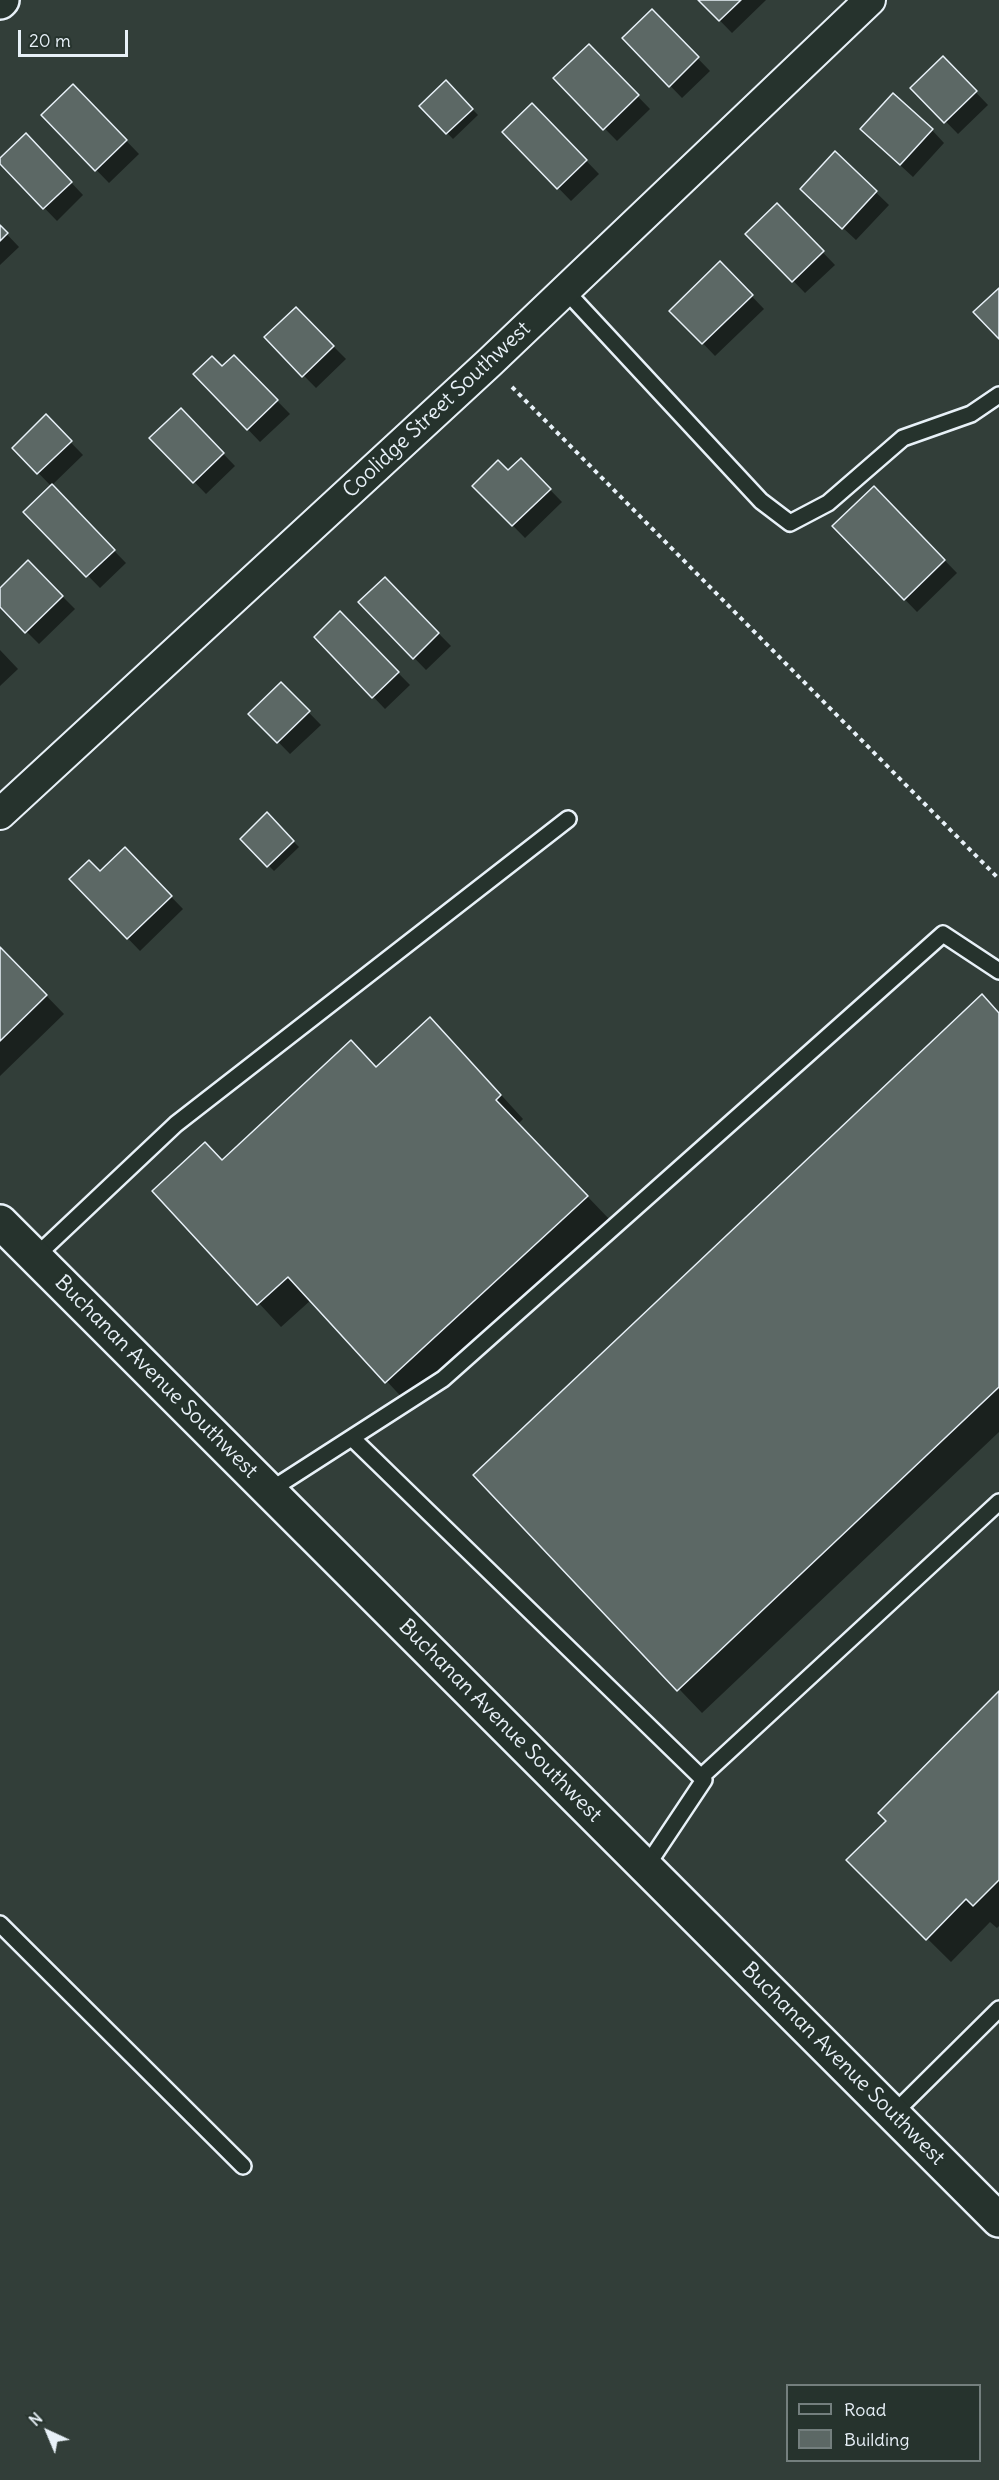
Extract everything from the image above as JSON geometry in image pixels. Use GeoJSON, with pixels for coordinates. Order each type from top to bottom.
{"type":"FeatureCollection","features":[{"type":"Feature","properties":{"kind":"street","name":"Coolidge Street Southwest"},"geometry":{"type":"LineString","coordinates":[[0,814],[489,363],[870,0]]}},
{"type":"Feature","properties":{"kind":"street","name":"Buchanan Avenue Southwest"},"geometry":{"type":"LineString","coordinates":[[0,1222],[999,2220]]}},
{"type":"Feature","properties":{"kind":"lane"},"geometry":{"type":"LineString","coordinates":[[565,290],[761,501],[790,523],[828,503],[903,438],[971,414],[999,395]]}},
{"type":"Feature","properties":{"kind":"lane"},"geometry":{"type":"LineString","coordinates":[[34,1257],[176,1124],[568,819]]}},
{"type":"Feature","properties":{"kind":"lane"},"geometry":{"type":"LineString","coordinates":[[269,1491],[443,1379],[943,934],[999,971]]}},
{"type":"Feature","properties":{"kind":"lane"},"geometry":{"type":"LineString","coordinates":[[352,1438],[704,1780],[646,1867]]}},
{"type":"Feature","properties":{"kind":"lane"},"geometry":{"type":"LineString","coordinates":[[701,1777],[999,1502]]}},
{"type":"Feature","properties":{"kind":"lane"},"geometry":{"type":"LineString","coordinates":[[0,1924],[243,2166]]}},
{"type":"Feature","properties":{"kind":"lane"},"geometry":{"type":"LineString","coordinates":[[893,2114],[999,2009]]}},
{"type":"Feature","properties":{"kind":"path"},"geometry":{"type":"LineString","coordinates":[[489,363],[999,879]]}},
{"type":"Feature","properties":{"kind":"building"},"geometry":{"type":"Polygon","coordinates":[[[698,0],[741,0],[719,21],[698,0]]]}},
{"type":"Feature","properties":{"kind":"building"},"geometry":{"type":"Polygon","coordinates":[[[652,9],[699,57],[669,87],[622,38],[652,9]]]}},
{"type":"Feature","properties":{"kind":"building"},"geometry":{"type":"Polygon","coordinates":[[[589,44],[639,95],[603,130],[553,78],[589,44]]]}},
{"type":"Feature","properties":{"kind":"building"},"geometry":{"type":"Polygon","coordinates":[[[943,56],[977,91],[944,123],[910,88],[943,56]]]}},
{"type":"Feature","properties":{"kind":"building"},"geometry":{"type":"Polygon","coordinates":[[[446,80],[473,109],[446,134],[419,106],[446,80]]]}},
{"type":"Feature","properties":{"kind":"building"},"geometry":{"type":"Polygon","coordinates":[[[73,84],[127,140],[95,171],[41,115],[73,84]]]}},
{"type":"Feature","properties":{"kind":"building"},"geometry":{"type":"Polygon","coordinates":[[[893,93],[933,129],[900,165],[860,129],[893,93]]]}},
{"type":"Feature","properties":{"kind":"building"},"geometry":{"type":"Polygon","coordinates":[[[532,103],[587,160],[557,189],[502,132],[532,103]]]}},
{"type":"Feature","properties":{"kind":"building"},"geometry":{"type":"Polygon","coordinates":[[[26,133],[72,182],[43,209],[0,164],[0,158],[26,133]]]}},
{"type":"Feature","properties":{"kind":"building"},"geometry":{"type":"Polygon","coordinates":[[[835,151],[877,191],[842,229],[800,189],[835,151]]]}},
{"type":"Feature","properties":{"kind":"building"},"geometry":{"type":"Polygon","coordinates":[[[777,203],[824,251],[792,282],[745,234],[777,203]]]}},
{"type":"Feature","properties":{"kind":"building"},"geometry":{"type":"Polygon","coordinates":[[[0,225],[8,233],[0,241],[0,225]]]}},
{"type":"Feature","properties":{"kind":"building"},"geometry":{"type":"Polygon","coordinates":[[[720,261],[753,295],[702,344],[669,311],[720,261]]]}},
{"type":"Feature","properties":{"kind":"building"},"geometry":{"type":"Polygon","coordinates":[[[999,288],[999,339],[973,312],[999,288]]]}},
{"type":"Feature","properties":{"kind":"building"},"geometry":{"type":"Polygon","coordinates":[[[296,307],[334,346],[302,377],[264,337],[296,307]]]}},
{"type":"Feature","properties":{"kind":"building"},"geometry":{"type":"Polygon","coordinates":[[[234,355],[278,400],[247,430],[193,374],[212,356],[222,366],[234,355]]]}},
{"type":"Feature","properties":{"kind":"building"},"geometry":{"type":"Polygon","coordinates":[[[181,408],[224,453],[193,483],[149,438],[181,408]]]}},
{"type":"Feature","properties":{"kind":"building"},"geometry":{"type":"Polygon","coordinates":[[[46,414],[72,441],[37,474],[12,448],[46,414]]]}},
{"type":"Feature","properties":{"kind":"building"},"geometry":{"type":"Polygon","coordinates":[[[521,458],[551,489],[512,526],[472,486],[498,460],[508,470],[521,458]]]}},
{"type":"Feature","properties":{"kind":"building"},"geometry":{"type":"Polygon","coordinates":[[[52,484],[115,550],[86,577],[23,512],[52,484]]]}},
{"type":"Feature","properties":{"kind":"building"},"geometry":{"type":"Polygon","coordinates":[[[874,486],[945,560],[904,600],[832,526],[874,486]]]}},
{"type":"Feature","properties":{"kind":"building"},"geometry":{"type":"Polygon","coordinates":[[[28,560],[63,596],[25,633],[0,607],[0,588],[28,560]]]}},
{"type":"Feature","properties":{"kind":"building"},"geometry":{"type":"Polygon","coordinates":[[[385,577],[439,633],[413,659],[358,602],[385,577]]]}},
{"type":"Feature","properties":{"kind":"building"},"geometry":{"type":"Polygon","coordinates":[[[340,611],[399,672],[372,698],[314,637],[340,611]]]}},
{"type":"Feature","properties":{"kind":"building"},"geometry":{"type":"Polygon","coordinates":[[[281,682],[310,711],[277,743],[248,714],[281,682]]]}},
{"type":"Feature","properties":{"kind":"building"},"geometry":{"type":"Polygon","coordinates":[[[267,812],[294,841],[267,867],[240,839],[267,812]]]}},
{"type":"Feature","properties":{"kind":"building"},"geometry":{"type":"Polygon","coordinates":[[[125,847],[172,896],[127,939],[69,879],[89,860],[100,871],[125,847]]]}},
{"type":"Feature","properties":{"kind":"building"},"geometry":{"type":"Polygon","coordinates":[[[0,947],[47,995],[0,1041],[0,947]]]}},
{"type":"Feature","properties":{"kind":"building"},"geometry":{"type":"Polygon","coordinates":[[[982,994],[999,1013],[999,1387],[677,1691],[473,1475],[982,994]]]}},
{"type":"Feature","properties":{"kind":"building"},"geometry":{"type":"Polygon","coordinates":[[[430,1017],[501,1095],[496,1100],[588,1196],[385,1383],[288,1277],[257,1305],[152,1191],[205,1142],[222,1160],[351,1040],[376,1067],[430,1017]]]}},
{"type":"Feature","properties":{"kind":"building"},"geometry":{"type":"Polygon","coordinates":[[[999,1691],[999,1880],[973,1906],[966,1899],[926,1940],[846,1860],[886,1821],[878,1813],[999,1691]]]}}]}
